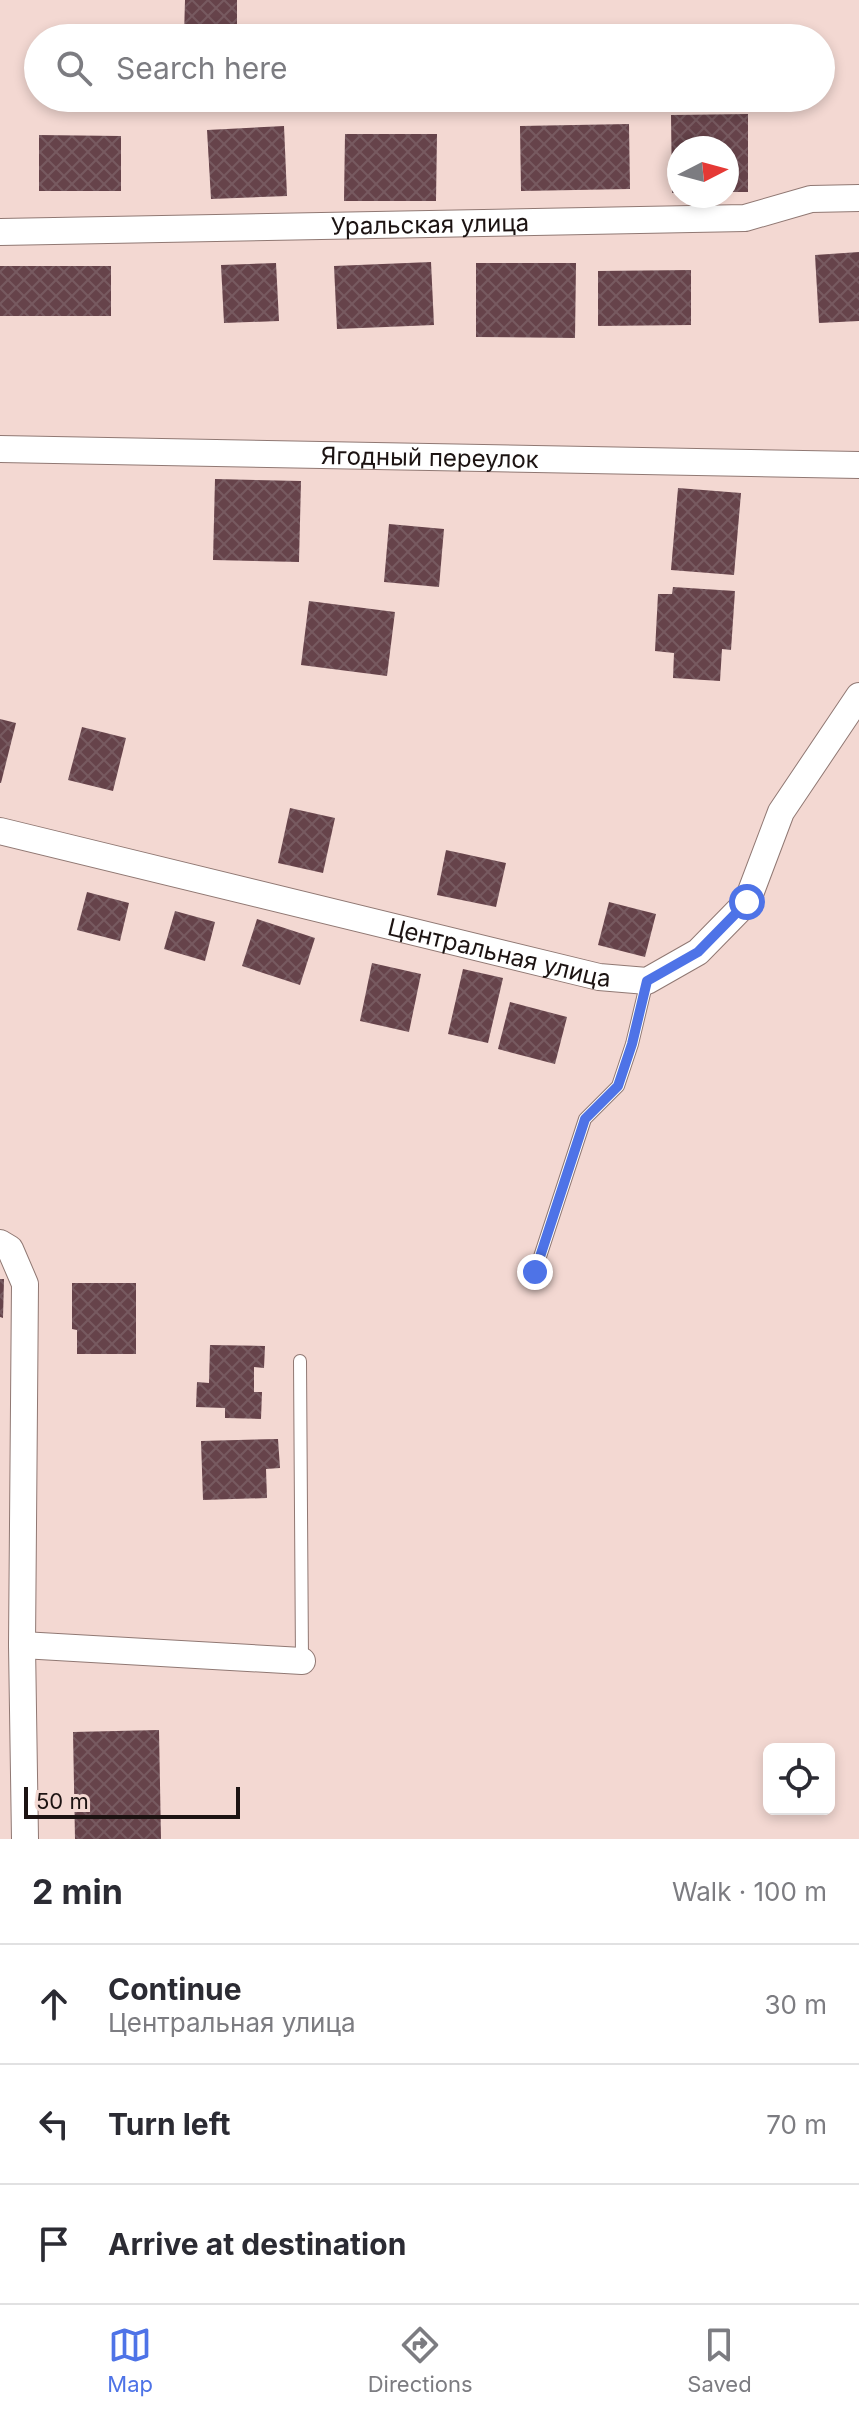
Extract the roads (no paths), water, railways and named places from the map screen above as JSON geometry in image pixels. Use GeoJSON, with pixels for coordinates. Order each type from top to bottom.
{"type":"FeatureCollection","features":[{"type":"Feature","properties":{"kind":"street","name":"Уральская улица"},"geometry":{"type":"LineString","coordinates":[[0,232],[745,218],[811,199],[859,198]]}},
{"type":"Feature","properties":{"kind":"street","name":"Ягодный переулок"},"geometry":{"type":"LineString","coordinates":[[0,449],[859,465]]}},
{"type":"Feature","properties":{"kind":"street","name":"Центральная улица"},"geometry":{"type":"LineString","coordinates":[[0,831],[599,977],[647,981],[698,952],[747,902],[781,812],[859,696]]}},
{"type":"Feature","properties":{"kind":"street"},"geometry":{"type":"LineString","coordinates":[[0,1243],[10,1249],[25,1284],[22,1645],[25,1839]]}},
{"type":"Feature","properties":{"kind":"street"},"geometry":{"type":"LineString","coordinates":[[22,1645],[302,1661]]}},
{"type":"Feature","properties":{"kind":"lane"},"geometry":{"type":"LineString","coordinates":[[535,1272],[585,1119],[618,1086],[647,981]]}},
{"type":"Feature","properties":{"kind":"lane"},"geometry":{"type":"LineString","coordinates":[[300,1361],[302,1661]]}}]}
